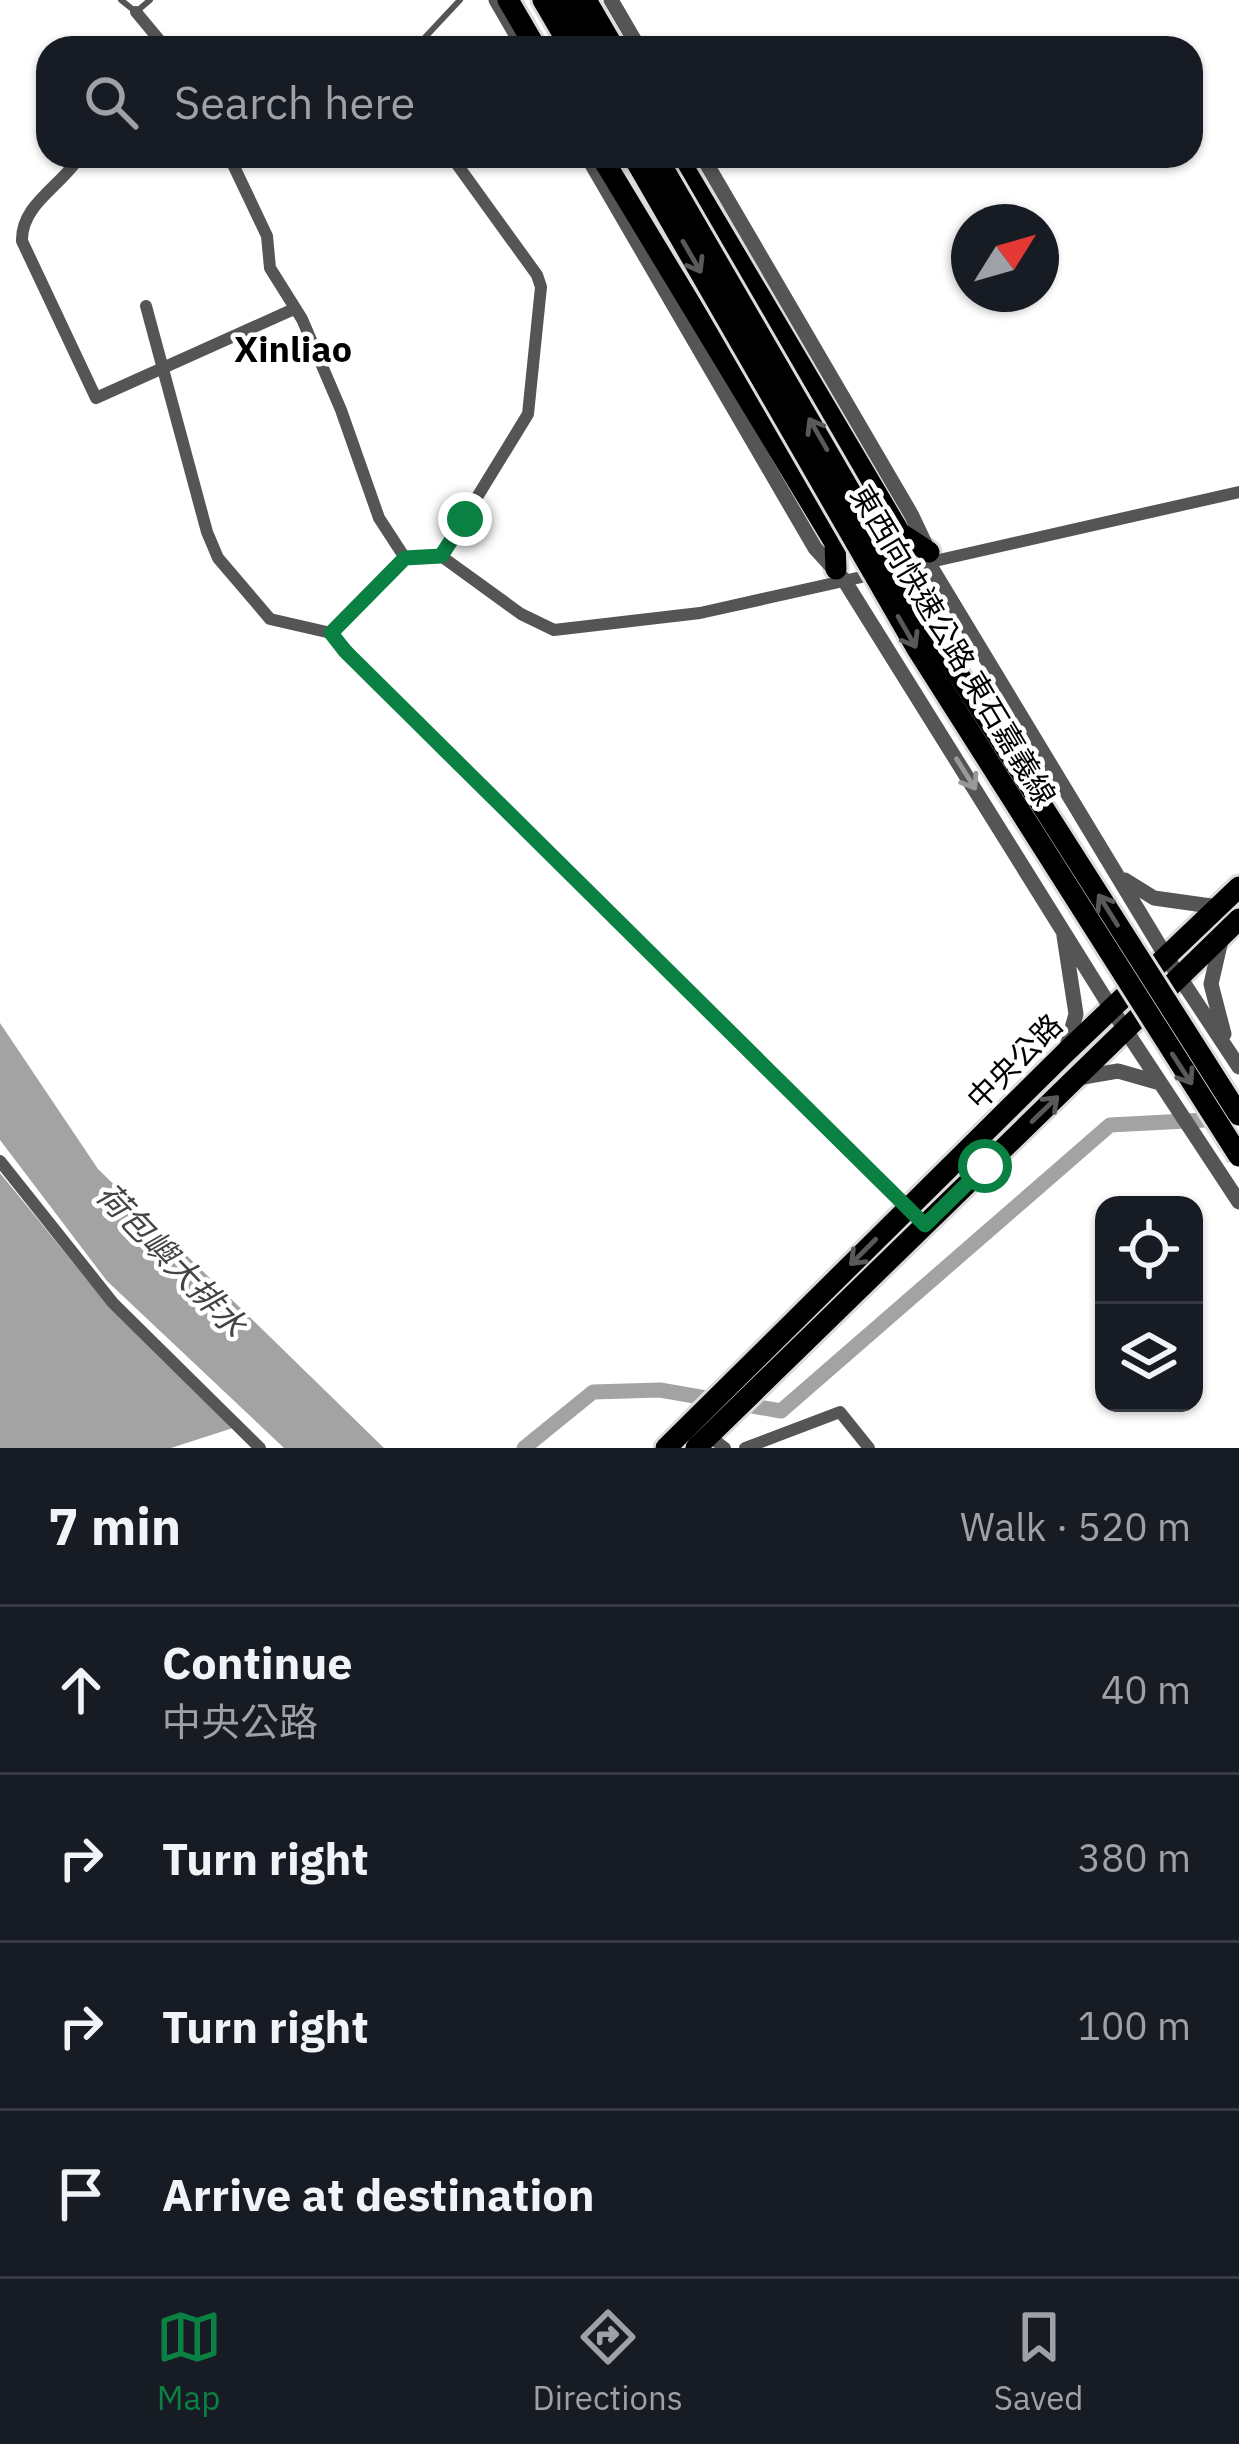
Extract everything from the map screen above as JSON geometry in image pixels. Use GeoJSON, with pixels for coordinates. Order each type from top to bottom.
{"type":"FeatureCollection","features":[{"type":"Feature","properties":{"kind":"main road"},"geometry":{"type":"LineString","coordinates":[[508,0],[529,36]]}},
{"type":"Feature","properties":{"kind":"main road"},"geometry":{"type":"LineString","coordinates":[[543,0],[564,36]]}},
{"type":"Feature","properties":{"kind":"main road"},"geometry":{"type":"LineString","coordinates":[[565,0],[586,36]]}},
{"type":"Feature","properties":{"kind":"main road"},"geometry":{"type":"LineString","coordinates":[[586,0],[607,36]]}},
{"type":"Feature","properties":{"kind":"main road"},"geometry":{"type":"LineString","coordinates":[[608,168],[835,543],[840,574]]}},
{"type":"Feature","properties":{"kind":"main road","name":"東西向快速公路 東石嘉義線"},"geometry":{"type":"LineString","coordinates":[[641,168],[916,647],[1239,1156]]}},
{"type":"Feature","properties":{"kind":"main road","name":"東西向快速公路 東石嘉義線"},"geometry":{"type":"LineString","coordinates":[[663,168],[934,636],[1239,1114]]}},
{"type":"Feature","properties":{"kind":"main road"},"geometry":{"type":"LineString","coordinates":[[684,168],[900,533],[929,558]]}},
{"type":"Feature","properties":{"kind":"main road","name":"中央公路"},"geometry":{"type":"LineString","coordinates":[[741,1390],[909,1207],[1239,887]]}},
{"type":"Feature","properties":{"kind":"main road","name":"中央公路"},"geometry":{"type":"LineString","coordinates":[[741,1390],[925,1225],[1239,919]]}},
{"type":"Feature","properties":{"kind":"main road"},"geometry":{"type":"LineString","coordinates":[[666,1448],[709,1435],[741,1390]]}},
{"type":"Feature","properties":{"kind":"street"},"geometry":{"type":"LineString","coordinates":[[496,0],[517,36]]}},
{"type":"Feature","properties":{"kind":"street"},"geometry":{"type":"LineString","coordinates":[[611,0],[632,36]]}},
{"type":"Feature","properties":{"kind":"street"},"geometry":{"type":"LineString","coordinates":[[136,12],[156,36]]}},
{"type":"Feature","properties":{"kind":"street"},"geometry":{"type":"LineString","coordinates":[[73,168],[33,206],[22,227],[22,241],[96,398],[294,309]]}},
{"type":"Feature","properties":{"kind":"street"},"geometry":{"type":"LineString","coordinates":[[235,168],[267,236],[270,268],[341,410],[379,518],[405,558]]}},
{"type":"Feature","properties":{"kind":"street"},"geometry":{"type":"LineString","coordinates":[[441,556],[528,414],[542,299],[537,275],[460,168]]}},
{"type":"Feature","properties":{"kind":"street"},"geometry":{"type":"LineString","coordinates":[[594,168],[815,548],[840,574],[1111,1008],[1239,1202]]}},
{"type":"Feature","properties":{"kind":"street"},"geometry":{"type":"LineString","coordinates":[[709,168],[911,514],[929,558],[1167,958],[1235,1060]]}},
{"type":"Feature","properties":{"kind":"street"},"geometry":{"type":"LineString","coordinates":[[146,306],[218,558],[270,619],[331,633],[370,677],[925,1225]]}},
{"type":"Feature","properties":{"kind":"street"},"geometry":{"type":"LineString","coordinates":[[331,633],[405,558],[441,556],[521,614],[554,630],[700,613],[840,574],[1239,492]]}},
{"type":"Feature","properties":{"kind":"street"},"geometry":{"type":"LineString","coordinates":[[1119,877],[1154,898],[1218,908]]}},
{"type":"Feature","properties":{"kind":"street"},"geometry":{"type":"LineString","coordinates":[[1062,927],[1076,1014],[1065,1053]]}},
{"type":"Feature","properties":{"kind":"street"},"geometry":{"type":"LineString","coordinates":[[1222,936],[1211,984],[1235,1060]]}},
{"type":"Feature","properties":{"kind":"street"},"geometry":{"type":"LineString","coordinates":[[1077,1078],[1118,1071],[1163,1087]]}},
{"type":"Feature","properties":{"kind":"street"},"geometry":{"type":"LineString","coordinates":[[0,1161],[113,1303],[260,1448]]}},
{"type":"Feature","properties":{"kind":"street"},"geometry":{"type":"LineString","coordinates":[[745,1448],[840,1412],[869,1448]]}},
{"type":"Feature","properties":{"kind":"lane"},"geometry":{"type":"LineString","coordinates":[[121,0],[136,12],[150,0]]}},
{"type":"Feature","properties":{"kind":"lane"},"geometry":{"type":"LineString","coordinates":[[426,36],[460,0]]}},
{"type":"Feature","properties":{"kind":"water","name":"荷包嶼大排水"},"geometry":{"type":"Polygon","coordinates":[[[0,1023],[98,1169],[384,1448],[284,1448],[107,1281],[0,1140],[0,1023]]]}},
{"type":"Feature","properties":{"kind":"water"},"geometry":{"type":"Polygon","coordinates":[[[0,1173],[89,1282],[236,1427],[171,1448],[0,1448],[0,1173]]]}},
{"type":"Feature","properties":{"kind":"waterway"},"geometry":{"type":"LineString","coordinates":[[524,1448],[593,1392],[660,1390],[781,1411],[1110,1125],[1224,1119]]}},
{"type":"Feature","properties":{"kind":"district","name":"Xinliao"},"geometry":{"type":"Point","coordinates":[293,348]}},
{"type":"Feature","properties":{"kind":"route"},"geometry":{"type":"LineString","coordinates":[[465,519],[441,556],[405,558],[331,633],[345,651],[925,1225],[985,1166]]}}]}
